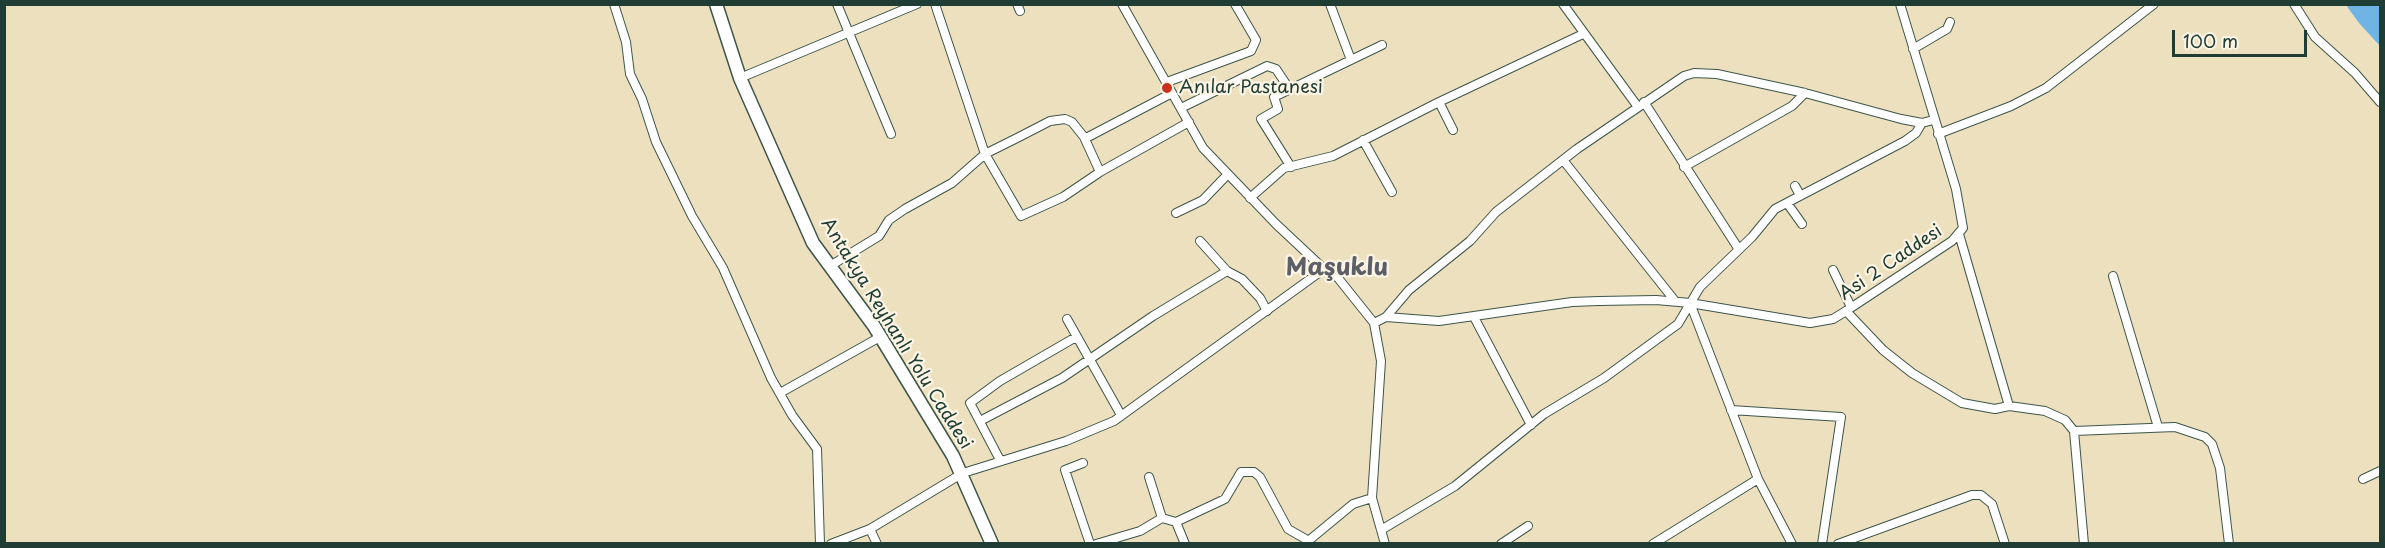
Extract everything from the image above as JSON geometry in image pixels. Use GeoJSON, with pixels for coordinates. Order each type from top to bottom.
{"type":"FeatureCollection","features":[{"type":"Feature","properties":{"kind":"main road","name":"Antakya Reyhanlı Yolu Caddesi"},"geometry":{"type":"LineString","coordinates":[[716,4],[740,78],[813,243],[880,337],[963,473],[992,543]]}},
{"type":"Feature","properties":{"kind":"street"},"geometry":{"type":"LineString","coordinates":[[614,4],[626,42],[630,74],[642,99],[656,142],[692,216],[723,268],[780,393],[817,449],[820,543]]}},
{"type":"Feature","properties":{"kind":"street"},"geometry":{"type":"LineString","coordinates":[[837,4],[851,33],[891,134]]}},
{"type":"Feature","properties":{"kind":"street"},"geometry":{"type":"LineString","coordinates":[[740,78],[917,4]]}},
{"type":"Feature","properties":{"kind":"street"},"geometry":{"type":"LineString","coordinates":[[935,4],[985,154],[1021,216],[1063,197],[1100,172],[1189,122]]}},
{"type":"Feature","properties":{"kind":"street"},"geometry":{"type":"LineString","coordinates":[[1122,4],[1203,148],[1227,176],[1324,269],[1338,278],[1374,323],[1381,361],[1372,498],[1386,543]]}},
{"type":"Feature","properties":{"kind":"street"},"geometry":{"type":"LineString","coordinates":[[1167,82],[1251,51],[1256,40],[1235,4]]}},
{"type":"Feature","properties":{"kind":"street"},"geometry":{"type":"LineString","coordinates":[[1330,4],[1351,60]]}},
{"type":"Feature","properties":{"kind":"street"},"geometry":{"type":"LineString","coordinates":[[1563,4],[1583,34],[1641,105],[1738,248]]}},
{"type":"Feature","properties":{"kind":"street","name":"Asi 2 Caddesi"},"geometry":{"type":"LineString","coordinates":[[1386,317],[1439,321],[1572,302],[1675,301],[1810,323],[1833,319],[1909,271],[1959,234],[1963,221],[1900,4]]}},
{"type":"Feature","properties":{"kind":"street"},"geometry":{"type":"LineString","coordinates":[[1938,134],[2011,106],[2046,88],[2154,4]]}},
{"type":"Feature","properties":{"kind":"street"},"geometry":{"type":"LineString","coordinates":[[2294,4],[2315,37],[2355,73],[2380,102]]}},
{"type":"Feature","properties":{"kind":"street"},"geometry":{"type":"LineString","coordinates":[[1913,49],[1947,29],[1950,22]]}},
{"type":"Feature","properties":{"kind":"street"},"geometry":{"type":"LineString","coordinates":[[1250,198],[1284,168],[1333,156],[1439,102],[1583,34]]}},
{"type":"Feature","properties":{"kind":"street"},"geometry":{"type":"LineString","coordinates":[[1291,167],[1262,119],[1278,108],[1274,97],[1382,45]]}},
{"type":"Feature","properties":{"kind":"street"},"geometry":{"type":"LineString","coordinates":[[1181,108],[1267,66],[1276,69],[1290,90]]}},
{"type":"Feature","properties":{"kind":"street"},"geometry":{"type":"LineString","coordinates":[[1374,323],[1386,317],[1409,290],[1470,241],[1496,212],[1563,160],[1684,76],[1694,73],[1717,74],[1805,93],[1922,123],[1933,120]]}},
{"type":"Feature","properties":{"kind":"street"},"geometry":{"type":"LineString","coordinates":[[1084,137],[1172,93]]}},
{"type":"Feature","properties":{"kind":"street"},"geometry":{"type":"LineString","coordinates":[[1684,167],[1792,106],[1805,93]]}},
{"type":"Feature","properties":{"kind":"street"},"geometry":{"type":"LineString","coordinates":[[1439,102],[1453,130]]}},
{"type":"Feature","properties":{"kind":"street"},"geometry":{"type":"LineString","coordinates":[[830,266],[863,248],[879,236],[890,220],[905,208],[952,183],[985,154],[1050,121],[1065,119],[1084,137],[1100,172]]}},
{"type":"Feature","properties":{"kind":"street"},"geometry":{"type":"LineString","coordinates":[[1381,530],[1455,486],[1544,414],[1604,378],[1678,324],[1714,270],[1752,237],[1775,209],[1905,141],[1916,133],[1922,123]]}},
{"type":"Feature","properties":{"kind":"street"},"geometry":{"type":"LineString","coordinates":[[1363,140],[1392,192]]}},
{"type":"Feature","properties":{"kind":"street"},"geometry":{"type":"LineString","coordinates":[[1563,160],[1675,301]]}},
{"type":"Feature","properties":{"kind":"street"},"geometry":{"type":"LineString","coordinates":[[1176,213],[1203,200],[1227,176]]}},
{"type":"Feature","properties":{"kind":"street"},"geometry":{"type":"LineString","coordinates":[[1795,186],[1800,195]]}},
{"type":"Feature","properties":{"kind":"street"},"geometry":{"type":"LineString","coordinates":[[1787,203],[1802,224]]}},
{"type":"Feature","properties":{"kind":"street"},"geometry":{"type":"LineString","coordinates":[[1959,234],[2009,406]]}},
{"type":"Feature","properties":{"kind":"street"},"geometry":{"type":"LineString","coordinates":[[1200,241],[1227,271],[1242,279],[1260,298],[1267,311]]}},
{"type":"Feature","properties":{"kind":"street"},"geometry":{"type":"LineString","coordinates":[[831,543],[870,529],[918,503],[963,473],[1066,441],[1114,421],[1324,269]]}},
{"type":"Feature","properties":{"kind":"street"},"geometry":{"type":"LineString","coordinates":[[1833,270],[1849,309],[1883,350],[1904,367],[1962,403],[1995,409],[2009,406],[2045,411],[2065,420],[2074,431],[2084,543]]}},
{"type":"Feature","properties":{"kind":"street"},"geometry":{"type":"LineString","coordinates":[[980,421],[1062,378],[1153,316],[1227,271]]}},
{"type":"Feature","properties":{"kind":"street"},"geometry":{"type":"LineString","coordinates":[[2113,276],[2158,427]]}},
{"type":"Feature","properties":{"kind":"street"},"geometry":{"type":"LineString","coordinates":[[1690,303],[1758,479],[1792,543]]}},
{"type":"Feature","properties":{"kind":"street"},"geometry":{"type":"LineString","coordinates":[[1474,317],[1531,425]]}},
{"type":"Feature","properties":{"kind":"street"},"geometry":{"type":"LineString","coordinates":[[1066,319],[1091,359],[1121,415]]}},
{"type":"Feature","properties":{"kind":"street"},"geometry":{"type":"LineString","coordinates":[[780,393],[880,337]]}},
{"type":"Feature","properties":{"kind":"street"},"geometry":{"type":"LineString","coordinates":[[1000,460],[970,403],[1000,381],[1076,337]]}},
{"type":"Feature","properties":{"kind":"street"},"geometry":{"type":"LineString","coordinates":[[1731,410],[1841,417],[1822,543]]}},
{"type":"Feature","properties":{"kind":"street"},"geometry":{"type":"LineString","coordinates":[[2074,431],[2158,427],[2192,431],[2212,444],[2220,468],[2229,543]]}},
{"type":"Feature","properties":{"kind":"street"},"geometry":{"type":"LineString","coordinates":[[1083,463],[1065,470],[1090,543]]}},
{"type":"Feature","properties":{"kind":"street"},"geometry":{"type":"LineString","coordinates":[[1096,543],[1140,531],[1162,518],[1176,522],[1225,499],[1241,472],[1247,470],[1260,477],[1287,529],[1307,542],[1353,504],[1372,498]]}},
{"type":"Feature","properties":{"kind":"street"},"geometry":{"type":"LineString","coordinates":[[2363,479],[2380,471]]}},
{"type":"Feature","properties":{"kind":"street"},"geometry":{"type":"LineString","coordinates":[[1149,477],[1162,518]]}},
{"type":"Feature","properties":{"kind":"street"},"geometry":{"type":"LineString","coordinates":[[1653,543],[1758,479]]}},
{"type":"Feature","properties":{"kind":"street"},"geometry":{"type":"LineString","coordinates":[[1838,543],[1972,495],[1981,495],[1992,504],[2005,543]]}},
{"type":"Feature","properties":{"kind":"street"},"geometry":{"type":"LineString","coordinates":[[1176,522],[1185,543]]}},
{"type":"Feature","properties":{"kind":"street"},"geometry":{"type":"LineString","coordinates":[[1501,543],[1528,525]]}},
{"type":"Feature","properties":{"kind":"street"},"geometry":{"type":"LineString","coordinates":[[870,529],[877,543]]}},
{"type":"Feature","properties":{"kind":"water"},"geometry":{"type":"Polygon","coordinates":[[[2346,5],[2380,5],[2380,46],[2359,23],[2346,5]]]}},
{"type":"Feature","properties":{"kind":"place","name":"Anılar Pastanesi"},"geometry":{"type":"Point","coordinates":[1167,88]}},
{"type":"Feature","properties":{"kind":"district","name":"Maşuklu"},"geometry":{"type":"Point","coordinates":[1337,268]}}]}
